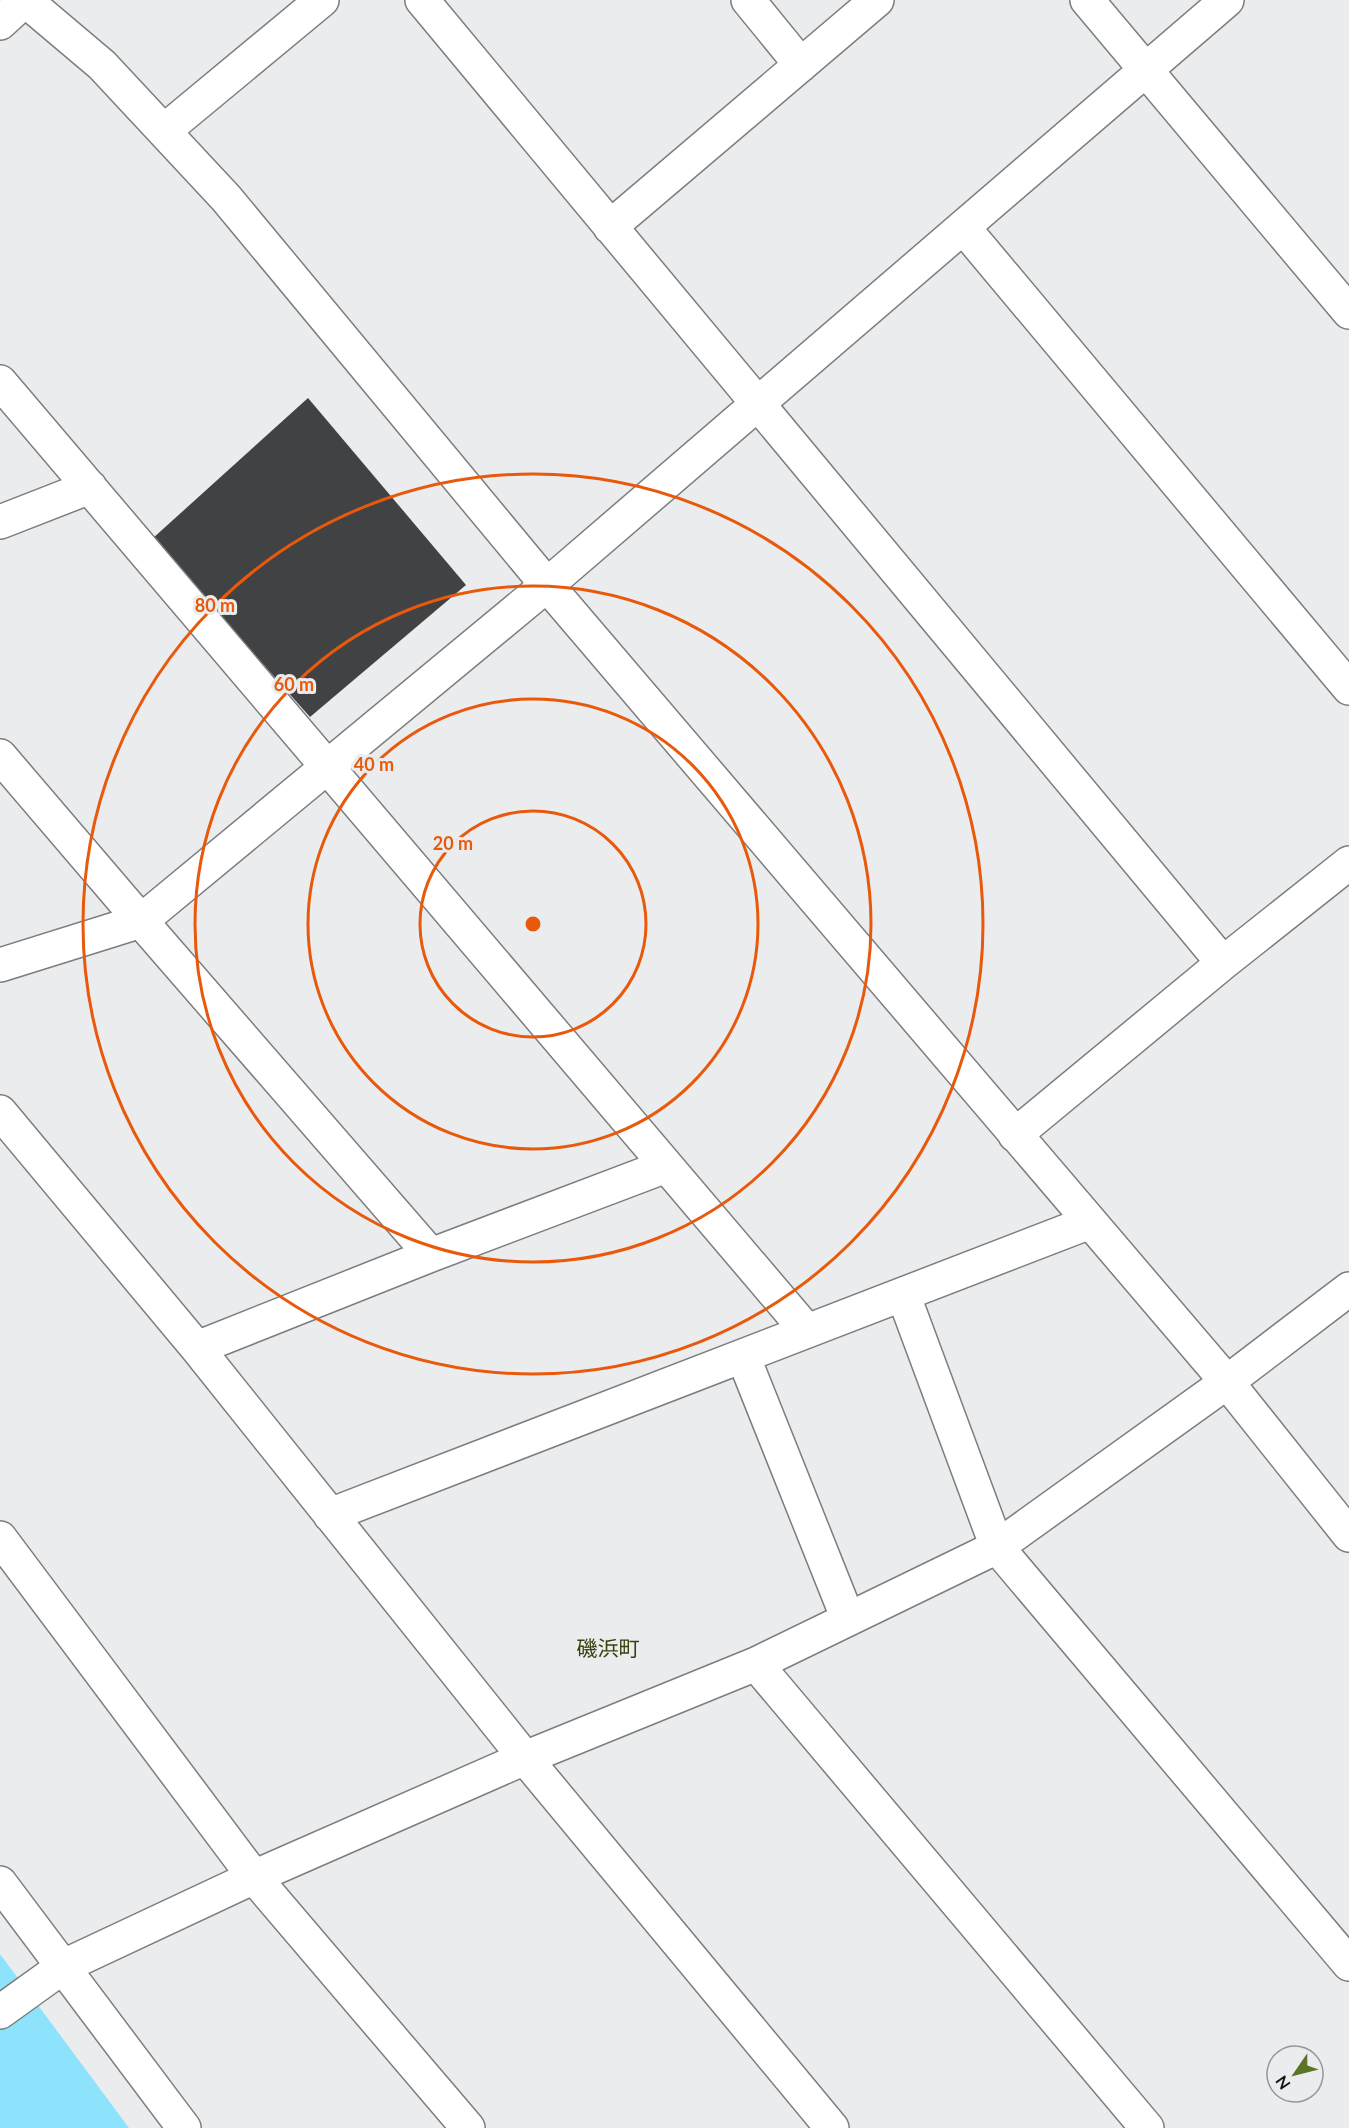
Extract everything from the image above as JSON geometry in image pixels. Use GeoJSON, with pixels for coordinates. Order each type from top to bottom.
{"type":"FeatureCollection","features":[{"type":"Feature","properties":{"kind":"street"},"geometry":{"type":"LineString","coordinates":[[0,23],[25,0],[102,65],[226,198],[547,585],[1227,1382],[1349,1535]]}},
{"type":"Feature","properties":{"kind":"street"},"geometry":{"type":"LineString","coordinates":[[164,131],[322,0]]}},
{"type":"Feature","properties":{"kind":"street"},"geometry":{"type":"LineString","coordinates":[[422,0],[1223,963]]}},
{"type":"Feature","properties":{"kind":"street"},"geometry":{"type":"LineString","coordinates":[[748,0],[801,66]]}},
{"type":"Feature","properties":{"kind":"street"},"geometry":{"type":"LineString","coordinates":[[610,227],[878,0]]}},
{"type":"Feature","properties":{"kind":"street"},"geometry":{"type":"LineString","coordinates":[[1087,0],[1349,312]]}},
{"type":"Feature","properties":{"kind":"street"},"geometry":{"type":"LineString","coordinates":[[0,965],[141,921],[547,585],[1227,0]]}},
{"type":"Feature","properties":{"kind":"street"},"geometry":{"type":"LineString","coordinates":[[963,227],[1349,688]]}},
{"type":"Feature","properties":{"kind":"street"},"geometry":{"type":"LineString","coordinates":[[0,382],[807,1331]]}},
{"type":"Feature","properties":{"kind":"street"},"geometry":{"type":"LineString","coordinates":[[0,522],[90,487]]}},
{"type":"Feature","properties":{"kind":"street"},"geometry":{"type":"LineString","coordinates":[[0,756],[431,1255]]}},
{"type":"Feature","properties":{"kind":"street"},"geometry":{"type":"LineString","coordinates":[[1015,1135],[1223,963],[1349,863]]}},
{"type":"Feature","properties":{"kind":"street"},"geometry":{"type":"LineString","coordinates":[[0,1112],[197,1348],[525,1758],[832,2128]]}},
{"type":"Feature","properties":{"kind":"street"},"geometry":{"type":"LineString","coordinates":[[197,1348],[431,1255],[666,1166]]}},
{"type":"Feature","properties":{"kind":"street"},"geometry":{"type":"LineString","coordinates":[[330,1515],[1090,1222]]}},
{"type":"Feature","properties":{"kind":"street"},"geometry":{"type":"LineString","coordinates":[[0,2012],[64,1966],[254,1877],[525,1758],[756,1664],[997,1547],[1227,1382],[1349,1289]]}},
{"type":"Feature","properties":{"kind":"street"},"geometry":{"type":"LineString","coordinates":[[903,1294],[997,1547],[1349,1964]]}},
{"type":"Feature","properties":{"kind":"street"},"geometry":{"type":"LineString","coordinates":[[743,1356],[848,1619]]}},
{"type":"Feature","properties":{"kind":"street"},"geometry":{"type":"LineString","coordinates":[[0,1538],[254,1877],[468,2128]]}},
{"type":"Feature","properties":{"kind":"street"},"geometry":{"type":"LineString","coordinates":[[756,1664],[1147,2128]]}},
{"type":"Feature","properties":{"kind":"street"},"geometry":{"type":"LineString","coordinates":[[0,1883],[184,2128]]}},
{"type":"Feature","properties":{"kind":"water"},"geometry":{"type":"Polygon","coordinates":[[[0,1954],[129,2128],[0,2128],[0,1954]]]}},
{"type":"Feature","properties":{"kind":"building"},"geometry":{"type":"Polygon","coordinates":[[[308,398],[466,585],[310,717],[152,539],[308,398]]]}},
{"type":"Feature","properties":{"kind":"district","name":"磯浜町"},"geometry":{"type":"Point","coordinates":[608,1649]}}]}
